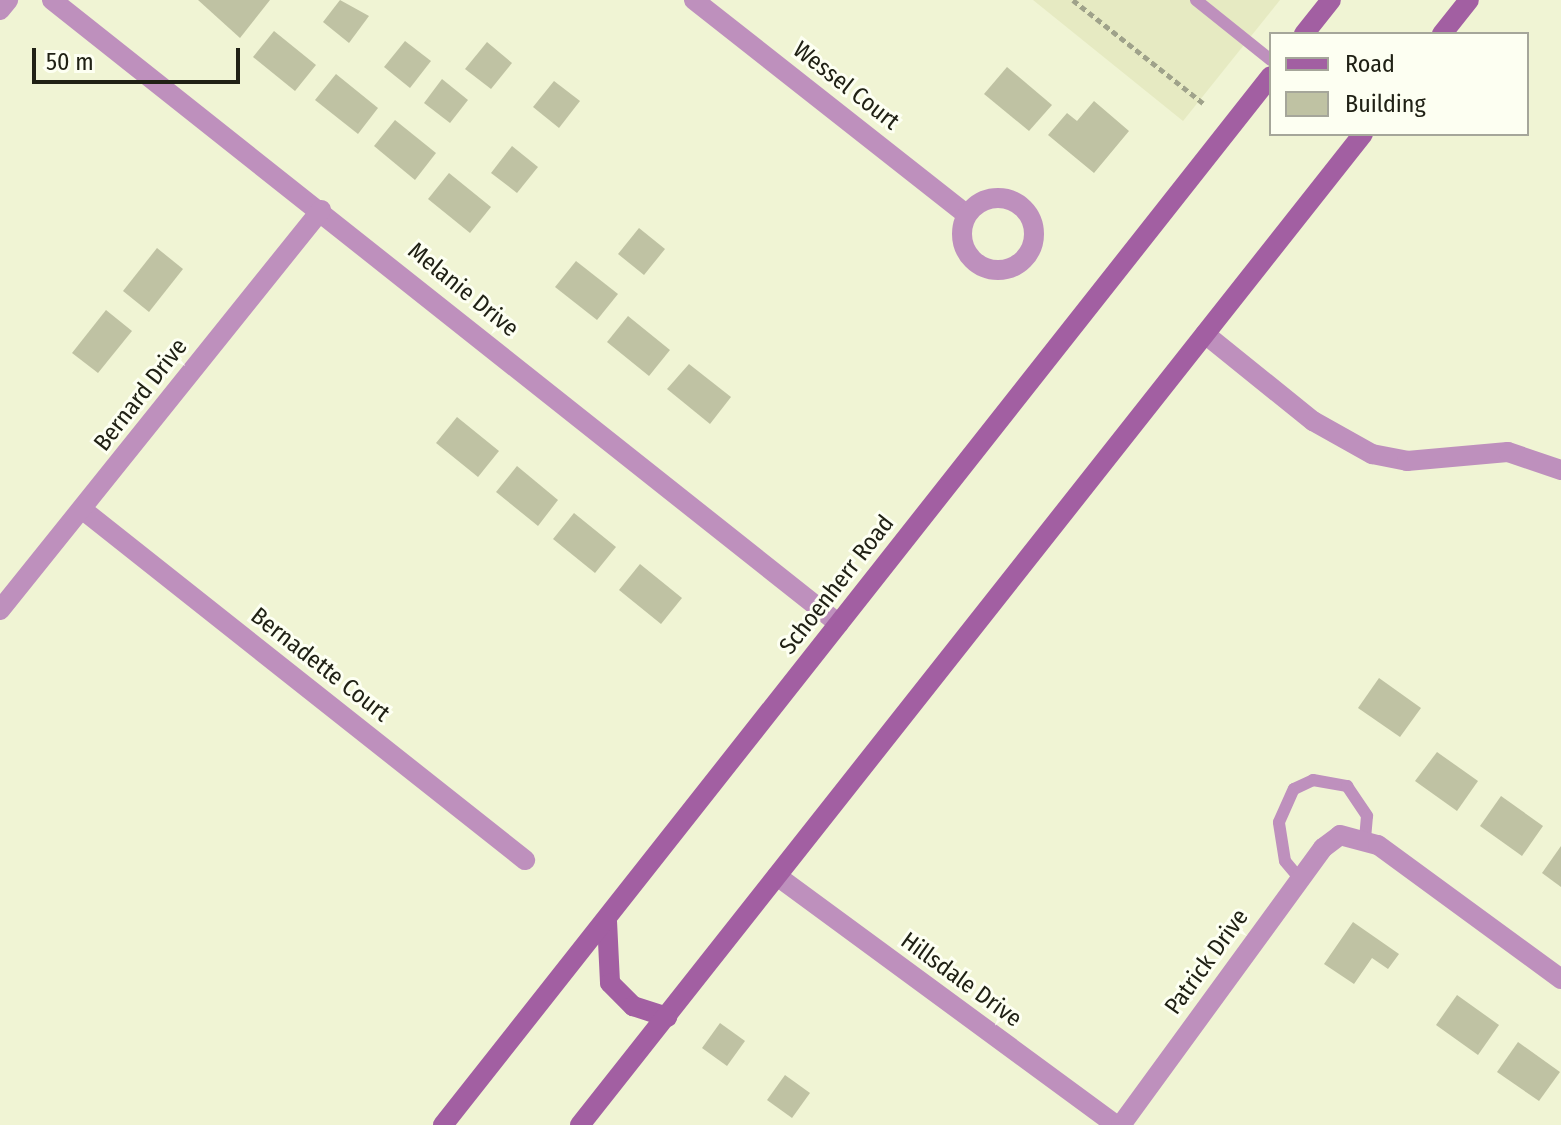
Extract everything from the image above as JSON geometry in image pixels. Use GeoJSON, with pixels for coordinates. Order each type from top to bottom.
{"type":"FeatureCollection","features":[{"type":"Feature","properties":{"kind":"main road"},"geometry":{"type":"LineString","coordinates":[[1306,32],[1331,0]]}},
{"type":"Feature","properties":{"kind":"main road"},"geometry":{"type":"LineString","coordinates":[[1444,32],[1469,0]]}},
{"type":"Feature","properties":{"kind":"main road","name":"Schoenherr Road"},"geometry":{"type":"LineString","coordinates":[[443,1125],[1269,79]]}},
{"type":"Feature","properties":{"kind":"main road"},"geometry":{"type":"LineString","coordinates":[[580,1125],[1361,136]]}},
{"type":"Feature","properties":{"kind":"main road"},"geometry":{"type":"LineString","coordinates":[[608,917],[603,949],[610,983],[633,1006],[667,1017]]}},
{"type":"Feature","properties":{"kind":"street"},"geometry":{"type":"LineString","coordinates":[[0,10],[8,0]]}},
{"type":"Feature","properties":{"kind":"street","name":"Melanie Drive"},"geometry":{"type":"LineString","coordinates":[[52,0],[321,210],[839,624]]}},
{"type":"Feature","properties":{"kind":"street","name":"Wessel Court"},"geometry":{"type":"LineString","coordinates":[[694,0],[965,213]]}},
{"type":"Feature","properties":{"kind":"street","name":"Bernard Drive"},"geometry":{"type":"LineString","coordinates":[[0,610],[321,210]]}},
{"type":"Feature","properties":{"kind":"street"},"geometry":{"type":"LineString","coordinates":[[1205,334],[1313,421],[1372,454],[1407,461],[1508,452],[1561,470]]}},
{"type":"Feature","properties":{"kind":"street","name":"Bernadette Court"},"geometry":{"type":"LineString","coordinates":[[83,510],[525,860]]}},
{"type":"Feature","properties":{"kind":"street","name":"Patrick Drive"},"geometry":{"type":"LineString","coordinates":[[1118,1125],[1300,879],[1340,835],[1365,838]]}},
{"type":"Feature","properties":{"kind":"street"},"geometry":{"type":"LineString","coordinates":[[1365,838],[1561,979]]}},
{"type":"Feature","properties":{"kind":"street","name":"Hillsdale Drive"},"geometry":{"type":"LineString","coordinates":[[777,876],[1118,1125]]}},
{"type":"Feature","properties":{"kind":"lane"},"geometry":{"type":"LineString","coordinates":[[1196,0],[1269,58]]}},
{"type":"Feature","properties":{"kind":"lane"},"geometry":{"type":"LineString","coordinates":[[1300,879],[1285,861],[1279,822],[1294,789],[1313,780],[1347,786],[1367,816],[1365,838]]}},
{"type":"Feature","properties":{"kind":"path"},"geometry":{"type":"LineString","coordinates":[[1073,0],[1203,103]]}},
{"type":"Feature","properties":{"kind":"shaded area"},"geometry":{"type":"Polygon","coordinates":[[[1033,0],[1280,0],[1183,121],[1033,0]]]}},
{"type":"Feature","properties":{"kind":"building"},"geometry":{"type":"Polygon","coordinates":[[[198,0],[270,0],[240,38],[198,0]]]}},
{"type":"Feature","properties":{"kind":"building"},"geometry":{"type":"Polygon","coordinates":[[[340,0],[369,16],[349,43],[323,22],[340,0]]]}},
{"type":"Feature","properties":{"kind":"building"},"geometry":{"type":"Polygon","coordinates":[[[274,31],[316,65],[295,91],[253,57],[274,31]]]}},
{"type":"Feature","properties":{"kind":"building"},"geometry":{"type":"Polygon","coordinates":[[[405,41],[431,61],[410,88],[384,67],[405,41]]]}},
{"type":"Feature","properties":{"kind":"building"},"geometry":{"type":"Polygon","coordinates":[[[487,42],[512,63],[491,89],[465,69],[487,42]]]}},
{"type":"Feature","properties":{"kind":"building"},"geometry":{"type":"Polygon","coordinates":[[[1007,67],[1052,105],[1029,131],[984,94],[1007,67]]]}},
{"type":"Feature","properties":{"kind":"building"},"geometry":{"type":"Polygon","coordinates":[[[336,74],[378,108],[358,134],[315,100],[336,74]]]}},
{"type":"Feature","properties":{"kind":"building"},"geometry":{"type":"Polygon","coordinates":[[[442,79],[468,100],[450,123],[424,103],[442,79]]]}},
{"type":"Feature","properties":{"kind":"building"},"geometry":{"type":"Polygon","coordinates":[[[554,81],[580,101],[559,128],[533,107],[554,81]]]}},
{"type":"Feature","properties":{"kind":"building"},"geometry":{"type":"Polygon","coordinates":[[[1094,101],[1129,131],[1094,173],[1048,135],[1067,113],[1077,121],[1094,101]]]}},
{"type":"Feature","properties":{"kind":"building"},"geometry":{"type":"Polygon","coordinates":[[[395,120],[436,153],[415,180],[374,146],[395,120]]]}},
{"type":"Feature","properties":{"kind":"building"},"geometry":{"type":"Polygon","coordinates":[[[512,146],[538,167],[517,193],[491,173],[512,146]]]}},
{"type":"Feature","properties":{"kind":"building"},"geometry":{"type":"Polygon","coordinates":[[[449,173],[491,207],[470,233],[428,199],[449,173]]]}},
{"type":"Feature","properties":{"kind":"building"},"geometry":{"type":"Polygon","coordinates":[[[639,228],[665,249],[644,275],[618,254],[639,228]]]}},
{"type":"Feature","properties":{"kind":"building"},"geometry":{"type":"Polygon","coordinates":[[[157,248],[183,269],[149,312],[123,291],[157,248]]]}},
{"type":"Feature","properties":{"kind":"building"},"geometry":{"type":"Polygon","coordinates":[[[576,261],[618,294],[597,320],[555,287],[576,261]]]}},
{"type":"Feature","properties":{"kind":"building"},"geometry":{"type":"Polygon","coordinates":[[[106,310],[132,331],[98,373],[72,353],[106,310]]]}},
{"type":"Feature","properties":{"kind":"building"},"geometry":{"type":"Polygon","coordinates":[[[628,316],[670,350],[649,376],[607,342],[628,316]]]}},
{"type":"Feature","properties":{"kind":"building"},"geometry":{"type":"Polygon","coordinates":[[[689,364],[731,397],[710,424],[667,389],[689,364]]]}},
{"type":"Feature","properties":{"kind":"building"},"geometry":{"type":"Polygon","coordinates":[[[457,417],[499,451],[478,477],[436,443],[457,417]]]}},
{"type":"Feature","properties":{"kind":"building"},"geometry":{"type":"Polygon","coordinates":[[[517,466],[558,500],[538,526],[496,492],[517,466]]]}},
{"type":"Feature","properties":{"kind":"building"},"geometry":{"type":"Polygon","coordinates":[[[574,513],[616,547],[595,573],[553,539],[574,513]]]}},
{"type":"Feature","properties":{"kind":"building"},"geometry":{"type":"Polygon","coordinates":[[[640,564],[682,598],[661,624],[619,590],[640,564]]]}},
{"type":"Feature","properties":{"kind":"building"},"geometry":{"type":"Polygon","coordinates":[[[1379,678],[1421,708],[1400,737],[1358,708],[1379,678]]]}},
{"type":"Feature","properties":{"kind":"building"},"geometry":{"type":"Polygon","coordinates":[[[1437,752],[1478,781],[1457,811],[1415,781],[1437,752]]]}},
{"type":"Feature","properties":{"kind":"building"},"geometry":{"type":"Polygon","coordinates":[[[1501,796],[1543,826],[1522,856],[1480,826],[1501,796]]]}},
{"type":"Feature","properties":{"kind":"building"},"geometry":{"type":"Polygon","coordinates":[[[1561,846],[1561,887],[1542,873],[1561,846]]]}},
{"type":"Feature","properties":{"kind":"building"},"geometry":{"type":"Polygon","coordinates":[[[1353,922],[1399,954],[1388,969],[1372,958],[1354,984],[1324,964],[1353,922]]]}},
{"type":"Feature","properties":{"kind":"building"},"geometry":{"type":"Polygon","coordinates":[[[1457,995],[1499,1025],[1478,1055],[1436,1025],[1457,995]]]}},
{"type":"Feature","properties":{"kind":"building"},"geometry":{"type":"Polygon","coordinates":[[[720,1023],[745,1041],[727,1066],[702,1048],[720,1023]]]}},
{"type":"Feature","properties":{"kind":"building"},"geometry":{"type":"Polygon","coordinates":[[[1518,1042],[1560,1072],[1539,1101],[1497,1072],[1518,1042]]]}},
{"type":"Feature","properties":{"kind":"building"},"geometry":{"type":"Polygon","coordinates":[[[785,1075],[810,1093],[792,1118],[767,1100],[785,1075]]]}}]}
